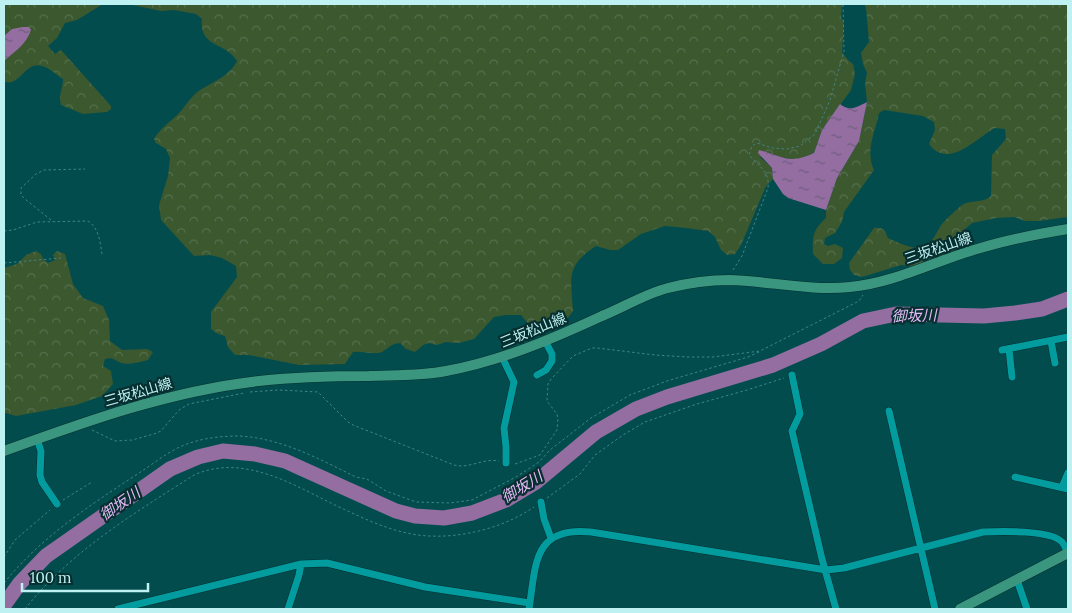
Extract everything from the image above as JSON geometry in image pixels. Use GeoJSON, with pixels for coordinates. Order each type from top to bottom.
{"type":"FeatureCollection","features":[{"type":"Feature","properties":{"kind":"main road","name":"三坂松山線"},"geometry":{"type":"LineString","coordinates":[[4,451],[140,404],[223,386],[287,378],[424,375],[468,367],[545,341],[640,298],[664,289],[686,284],[730,280],[805,288],[836,288],[864,285],[887,280],[976,249],[1030,235],[1068,229]]}},
{"type":"Feature","properties":{"kind":"main road"},"geometry":{"type":"LineString","coordinates":[[960,609],[1068,553]]}},
{"type":"Feature","properties":{"kind":"street"},"geometry":{"type":"LineString","coordinates":[[1012,378],[1005,350],[1068,337]]}},
{"type":"Feature","properties":{"kind":"street"},"geometry":{"type":"LineString","coordinates":[[537,375],[546,370],[552,361],[552,354],[545,341]]}},
{"type":"Feature","properties":{"kind":"street"},"geometry":{"type":"LineString","coordinates":[[1051,341],[1055,363]]}},
{"type":"Feature","properties":{"kind":"street"},"geometry":{"type":"LineString","coordinates":[[502,357],[514,382],[504,428],[506,463]]}},
{"type":"Feature","properties":{"kind":"street"},"geometry":{"type":"LineString","coordinates":[[792,375],[800,414],[792,431],[822,559],[836,609]]}},
{"type":"Feature","properties":{"kind":"street"},"geometry":{"type":"LineString","coordinates":[[888,411],[935,609]]}},
{"type":"Feature","properties":{"kind":"street"},"geometry":{"type":"LineString","coordinates":[[37,439],[41,451],[40,475],[42,482],[57,504]]}},
{"type":"Feature","properties":{"kind":"street"},"geometry":{"type":"LineString","coordinates":[[1014,477],[1065,488],[1068,473]]}},
{"type":"Feature","properties":{"kind":"street"},"geometry":{"type":"LineString","coordinates":[[541,502],[544,519],[551,538]]}},
{"type":"Feature","properties":{"kind":"street"},"geometry":{"type":"LineString","coordinates":[[118,609],[301,564],[327,564],[425,587],[529,606],[536,560],[540,550],[551,538],[567,531],[591,532],[826,570],[844,568],[983,532],[1005,530],[1054,538],[1062,542],[1068,553]]}},
{"type":"Feature","properties":{"kind":"street"},"geometry":{"type":"LineString","coordinates":[[288,609],[301,564]]}},
{"type":"Feature","properties":{"kind":"street"},"geometry":{"type":"LineString","coordinates":[[1017,580],[1027,609]]}},
{"type":"Feature","properties":{"kind":"path"},"geometry":{"type":"LineString","coordinates":[[730,280],[734,267],[742,256],[768,188],[769,180],[765,171],[749,155],[752,146],[757,142],[772,148],[787,150],[800,146],[815,134],[830,100],[844,51],[843,4]]}},
{"type":"Feature","properties":{"kind":"path"},"geometry":{"type":"LineString","coordinates":[[51,221],[21,195],[21,188],[36,174],[44,170],[84,169]]}},
{"type":"Feature","properties":{"kind":"path"},"geometry":{"type":"LineString","coordinates":[[4,231],[37,222],[88,221],[93,224],[99,237],[102,254]]}},
{"type":"Feature","properties":{"kind":"path"},"geometry":{"type":"LineString","coordinates":[[4,263],[61,258]]}},
{"type":"Feature","properties":{"kind":"path"},"geometry":{"type":"LineString","coordinates":[[4,583],[29,555],[77,514],[185,444],[211,438],[241,436],[269,441],[292,447],[356,476],[367,479],[386,491],[403,498],[426,504],[461,502],[486,493],[516,477],[539,462],[554,446],[591,418],[630,395],[659,384],[748,357],[786,340],[834,312],[859,301],[863,296],[864,285]]}},
{"type":"Feature","properties":{"kind":"path"},"geometry":{"type":"LineString","coordinates":[[84,423],[96,433],[115,441],[122,441],[154,434],[161,430],[184,407],[194,403],[247,392],[279,390],[318,392],[348,422],[454,465],[467,466],[490,460],[519,463],[544,453],[558,426],[557,414],[547,400],[548,384],[578,354],[597,348],[687,357],[713,357],[760,351]]}},
{"type":"Feature","properties":{"kind":"path"},"geometry":{"type":"LineString","coordinates":[[25,609],[58,574],[111,528],[194,476],[207,470],[237,468],[277,477],[349,512],[391,528],[416,535],[455,535],[482,530],[528,511],[580,474],[596,455],[622,435],[645,422],[792,375]]}},
{"type":"Feature","properties":{"kind":"path"},"geometry":{"type":"LineString","coordinates":[[4,557],[15,540],[57,504],[92,482]]}},
{"type":"Feature","properties":{"kind":"green space"},"geometry":{"type":"Polygon","coordinates":[[[4,4],[103,4],[77,20],[65,23],[57,38],[48,46],[55,54],[61,50],[111,106],[111,109],[107,112],[83,114],[61,105],[60,98],[63,79],[42,66],[33,66],[16,80],[4,82],[4,4]]]}},
{"type":"Feature","properties":{"kind":"green space"},"geometry":{"type":"Polygon","coordinates":[[[128,4],[842,4],[841,17],[844,23],[842,52],[853,64],[855,74],[851,90],[822,130],[814,153],[796,159],[769,153],[760,157],[772,168],[773,179],[766,186],[741,245],[735,254],[727,255],[721,250],[715,237],[708,231],[665,226],[641,234],[618,250],[596,246],[586,253],[579,260],[572,274],[573,311],[563,324],[550,330],[537,329],[530,326],[521,315],[506,315],[494,317],[474,339],[459,343],[446,342],[437,345],[429,343],[423,345],[415,352],[406,349],[400,343],[392,345],[379,353],[353,352],[345,364],[299,365],[249,355],[235,355],[228,347],[225,336],[211,329],[211,312],[237,277],[236,266],[222,258],[210,255],[194,256],[161,220],[159,205],[168,176],[170,158],[166,149],[156,143],[154,139],[194,95],[223,77],[237,61],[226,50],[209,40],[202,28],[202,19],[196,14],[174,10],[161,11],[128,4]]]}},
{"type":"Feature","properties":{"kind":"green space"},"geometry":{"type":"Polygon","coordinates":[[[864,4],[1068,4],[1068,217],[1038,221],[1025,221],[1014,217],[996,218],[972,223],[964,230],[958,245],[951,253],[926,260],[915,267],[901,265],[862,277],[854,275],[850,270],[849,263],[874,228],[882,229],[888,238],[909,247],[922,247],[932,241],[942,224],[962,205],[984,200],[991,196],[992,155],[1006,139],[1005,129],[995,128],[962,150],[945,154],[936,151],[929,144],[935,130],[934,122],[923,116],[884,110],[879,113],[872,142],[870,156],[874,170],[844,212],[842,222],[835,233],[825,238],[824,244],[828,246],[835,244],[843,248],[842,258],[834,264],[823,264],[813,254],[814,234],[818,226],[826,218],[826,210],[837,178],[859,141],[867,102],[865,82],[867,73],[861,53],[869,42],[864,4]]]}},
{"type":"Feature","properties":{"kind":"green space"},"geometry":{"type":"Polygon","coordinates":[[[36,251],[48,263],[55,260],[53,255],[57,251],[65,254],[73,284],[83,298],[103,306],[109,320],[110,341],[122,350],[147,349],[153,352],[148,360],[134,363],[124,364],[112,359],[105,359],[103,366],[111,371],[113,384],[102,396],[76,405],[16,416],[5,413],[4,409],[4,268],[17,264],[26,255],[36,251]]]}},
{"type":"Feature","properties":{"kind":"water"},"geometry":{"type":"Polygon","coordinates":[[[29,27],[31,30],[29,35],[20,47],[4,61],[4,36],[12,29],[29,27]]]}},
{"type":"Feature","properties":{"kind":"water"},"geometry":{"type":"Polygon","coordinates":[[[867,102],[859,141],[837,178],[826,210],[788,198],[783,194],[773,179],[772,168],[758,153],[759,150],[792,159],[814,153],[822,130],[840,104],[850,108],[867,102]]]}},
{"type":"Feature","properties":{"kind":"waterway","name":"御坂川"},"geometry":{"type":"LineString","coordinates":[[4,605],[20,583],[46,556],[170,469],[198,457],[223,451],[255,454],[285,461],[396,511],[415,516],[444,518],[472,513],[506,500],[536,482],[596,432],[636,409],[667,397],[773,365],[821,344],[863,321],[896,314],[984,316],[1015,313],[1042,309],[1068,299]]}}]}
